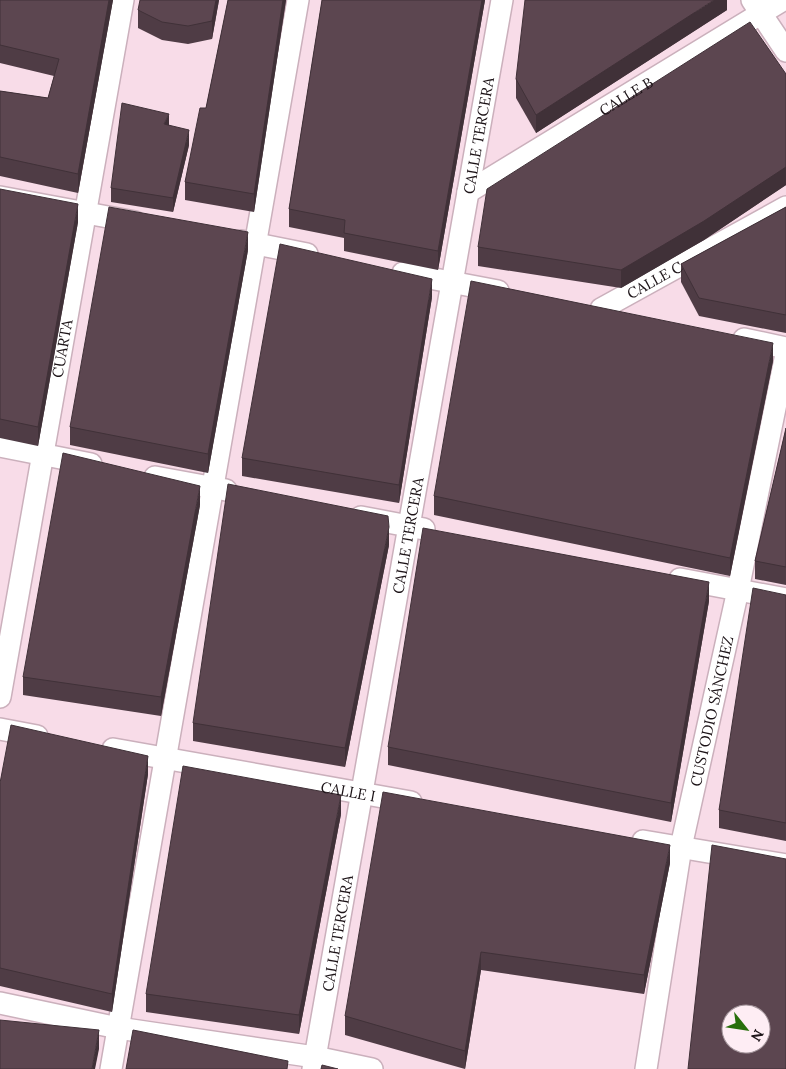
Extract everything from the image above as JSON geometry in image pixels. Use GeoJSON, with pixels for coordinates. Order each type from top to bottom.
{"type":"FeatureCollection","features":[{"type":"Feature","properties":{"kind":"street","name":"CUARTA"},"geometry":{"type":"LineString","coordinates":[[0,697],[123,0]]}},
{"type":"Feature","properties":{"kind":"street"},"geometry":{"type":"LineString","coordinates":[[111,1069],[298,0]]}},
{"type":"Feature","properties":{"kind":"street","name":"CALLE TERCERA"},"geometry":{"type":"LineString","coordinates":[[314,1063],[360,794],[410,526],[502,0]]}},
{"type":"Feature","properties":{"kind":"street","name":"CALLE B"},"geometry":{"type":"LineString","coordinates":[[468,192],[757,7],[783,0]]}},
{"type":"Feature","properties":{"kind":"street"},"geometry":{"type":"LineString","coordinates":[[757,7],[786,51]]}},
{"type":"Feature","properties":{"kind":"street"},"geometry":{"type":"LineString","coordinates":[[0,197],[152,225]]}},
{"type":"Feature","properties":{"kind":"street","name":"CALLE C"},"geometry":{"type":"LineString","coordinates":[[630,315],[592,307],[786,207]]}},
{"type":"Feature","properties":{"kind":"street"},"geometry":{"type":"LineString","coordinates":[[218,237],[330,259]]}},
{"type":"Feature","properties":{"kind":"street"},"geometry":{"type":"LineString","coordinates":[[387,270],[518,294]]}},
{"type":"Feature","properties":{"kind":"street"},"geometry":{"type":"LineString","coordinates":[[728,335],[786,348]]}},
{"type":"Feature","properties":{"kind":"street","name":"CUSTODIO SÁNCHEZ"},"geometry":{"type":"LineString","coordinates":[[646,1069],[681,847],[738,590],[786,354]]}},
{"type":"Feature","properties":{"kind":"street"},"geometry":{"type":"LineString","coordinates":[[0,446],[109,468]]}},
{"type":"Feature","properties":{"kind":"street"},"geometry":{"type":"LineString","coordinates":[[137,473],[250,495]]}},
{"type":"Feature","properties":{"kind":"street"},"geometry":{"type":"LineString","coordinates":[[344,514],[439,532]]}},
{"type":"Feature","properties":{"kind":"street"},"geometry":{"type":"LineString","coordinates":[[660,575],[786,599]]}},
{"type":"Feature","properties":{"kind":"street"},"geometry":{"type":"LineString","coordinates":[[0,729],[58,740]]}},
{"type":"Feature","properties":{"kind":"street","name":"CALLE I"},"geometry":{"type":"LineString","coordinates":[[97,746],[428,805]]}},
{"type":"Feature","properties":{"kind":"street"},"geometry":{"type":"LineString","coordinates":[[622,838],[786,865]]}},
{"type":"Feature","properties":{"kind":"street"},"geometry":{"type":"LineString","coordinates":[[0,1003],[118,1028],[314,1063],[372,1069]]}},
{"type":"Feature","properties":{"kind":"building"},"geometry":{"type":"Polygon","coordinates":[[[0,0],[109,0],[78,174],[0,157],[0,91],[48,98],[59,59],[0,45],[0,0]]]}},
{"type":"Feature","properties":{"kind":"building"},"geometry":{"type":"Polygon","coordinates":[[[140,0],[216,0],[212,21],[188,26],[162,22],[138,10],[140,0]]]}},
{"type":"Feature","properties":{"kind":"building"},"geometry":{"type":"Polygon","coordinates":[[[228,0],[283,0],[254,194],[185,182],[200,108],[206,108],[228,0]]]}},
{"type":"Feature","properties":{"kind":"building"},"geometry":{"type":"Polygon","coordinates":[[[322,0],[482,0],[438,251],[344,233],[345,220],[289,209],[322,0]]]}},
{"type":"Feature","properties":{"kind":"building"},"geometry":{"type":"Polygon","coordinates":[[[525,0],[714,0],[536,115],[516,79],[525,0]]]}},
{"type":"Feature","properties":{"kind":"building"},"geometry":{"type":"Polygon","coordinates":[[[750,22],[786,74],[786,167],[704,221],[621,270],[478,247],[487,189],[750,22]]]}},
{"type":"Feature","properties":{"kind":"building"},"geometry":{"type":"Polygon","coordinates":[[[122,103],[169,114],[164,124],[189,130],[173,198],[111,188],[122,103]]]}},
{"type":"Feature","properties":{"kind":"building"},"geometry":{"type":"Polygon","coordinates":[[[0,189],[78,204],[38,427],[0,419],[0,189]]]}},
{"type":"Feature","properties":{"kind":"building"},"geometry":{"type":"Polygon","coordinates":[[[109,207],[248,232],[208,454],[70,427],[109,207]]]}},
{"type":"Feature","properties":{"kind":"building"},"geometry":{"type":"Polygon","coordinates":[[[786,207],[786,315],[699,298],[681,264],[786,207]]]}},
{"type":"Feature","properties":{"kind":"building"},"geometry":{"type":"Polygon","coordinates":[[[280,244],[432,279],[399,485],[242,458],[280,244]]]}},
{"type":"Feature","properties":{"kind":"building"},"geometry":{"type":"Polygon","coordinates":[[[471,281],[773,343],[730,558],[434,496],[471,281]]]}},
{"type":"Feature","properties":{"kind":"building"},"geometry":{"type":"Polygon","coordinates":[[[786,428],[786,567],[755,561],[786,428]]]}},
{"type":"Feature","properties":{"kind":"building"},"geometry":{"type":"Polygon","coordinates":[[[63,453],[200,486],[161,697],[23,677],[63,453]]]}},
{"type":"Feature","properties":{"kind":"building"},"geometry":{"type":"Polygon","coordinates":[[[228,484],[388,516],[389,527],[345,748],[193,723],[228,484]]]}},
{"type":"Feature","properties":{"kind":"building"},"geometry":{"type":"Polygon","coordinates":[[[423,528],[709,582],[671,803],[388,747],[423,528]]]}},
{"type":"Feature","properties":{"kind":"building"},"geometry":{"type":"Polygon","coordinates":[[[753,588],[786,595],[786,823],[719,810],[753,588]]]}},
{"type":"Feature","properties":{"kind":"building"},"geometry":{"type":"Polygon","coordinates":[[[11,725],[148,756],[112,994],[0,968],[0,783],[11,725]]]}},
{"type":"Feature","properties":{"kind":"building"},"geometry":{"type":"Polygon","coordinates":[[[183,766],[341,795],[299,1015],[146,994],[183,766]]]}},
{"type":"Feature","properties":{"kind":"building"},"geometry":{"type":"Polygon","coordinates":[[[383,792],[670,845],[644,975],[481,952],[465,1051],[345,1016],[383,792]]]}},
{"type":"Feature","properties":{"kind":"building"},"geometry":{"type":"Polygon","coordinates":[[[712,845],[786,859],[786,1069],[688,1069],[712,845]]]}},
{"type":"Feature","properties":{"kind":"building"},"geometry":{"type":"Polygon","coordinates":[[[0,1020],[99,1030],[92,1069],[0,1069],[0,1020]]]}},
{"type":"Feature","properties":{"kind":"building"},"geometry":{"type":"Polygon","coordinates":[[[133,1030],[288,1061],[287,1069],[126,1069],[133,1030]]]}},
{"type":"Feature","properties":{"kind":"building"},"geometry":{"type":"Polygon","coordinates":[[[322,1065],[338,1069],[321,1069],[322,1065]]]}}]}
